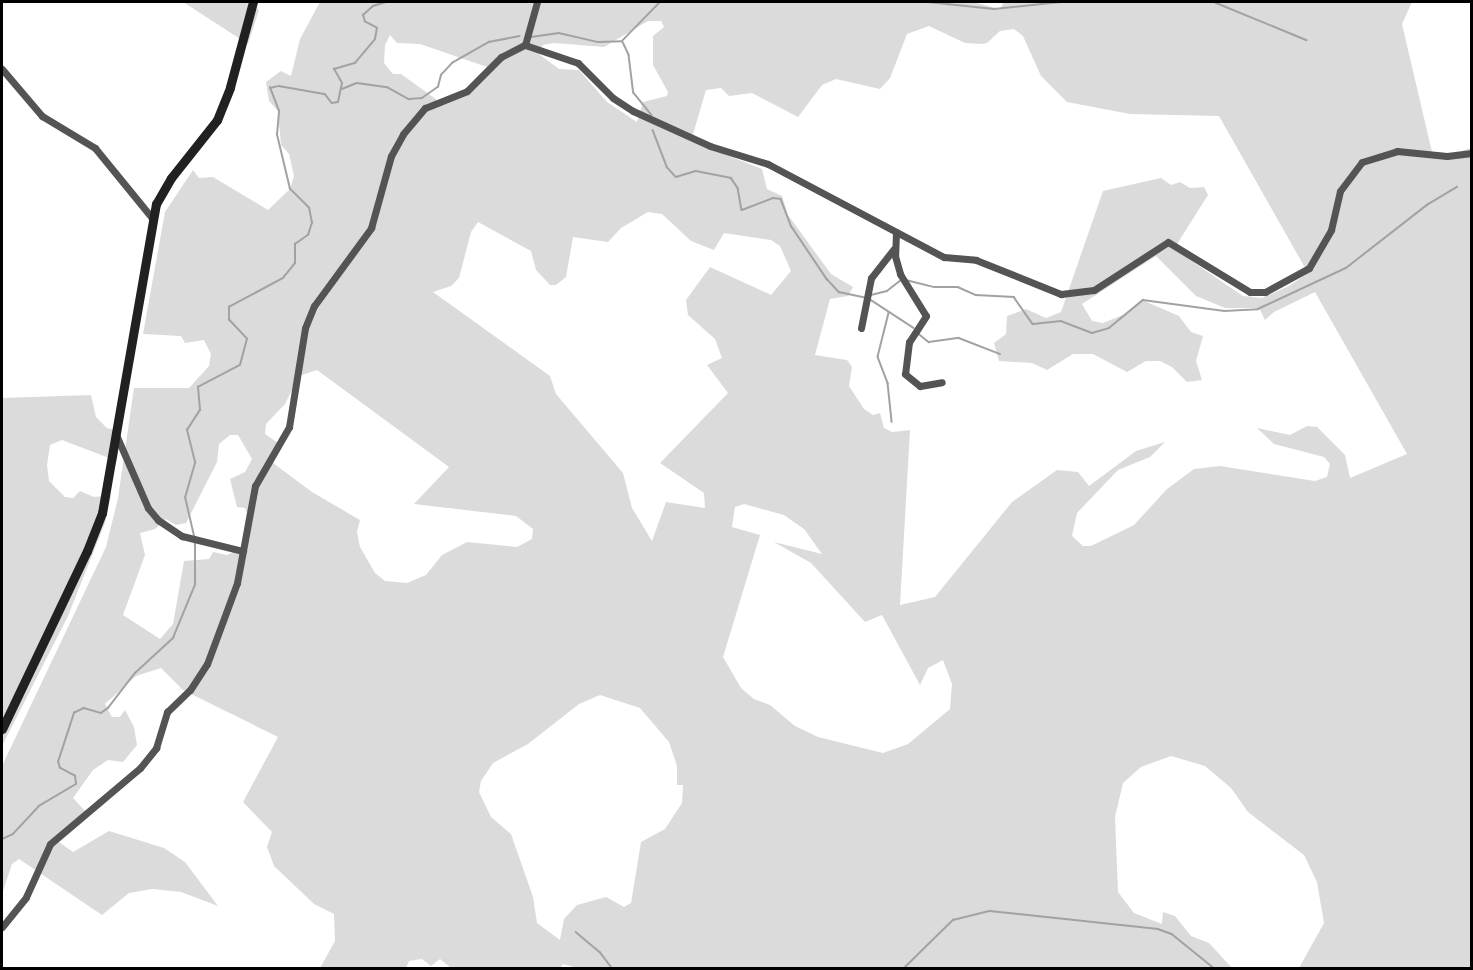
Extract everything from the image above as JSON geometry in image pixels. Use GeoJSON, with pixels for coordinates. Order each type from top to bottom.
{"type":"FeatureCollection","features":[{"type":"Feature","properties":{"kind":"main road"},"geometry":{"type":"LineString","coordinates":[[2,729],[95,533],[117,437],[152,218],[171,178],[217,120],[230,87],[253,2]]}},
{"type":"Feature","properties":{"kind":"street"},"geometry":{"type":"LineString","coordinates":[[2,927],[26,897],[50,844],[151,755],[167,712],[190,690],[213,654],[237,583],[257,478],[289,427],[309,316],[340,265],[371,228],[397,144],[425,108],[467,91],[494,62],[525,45],[537,2]]}},
{"type":"Feature","properties":{"kind":"street"},"geometry":{"type":"LineString","coordinates":[[525,45],[583,66],[613,98],[633,111],[710,146],[768,164],[945,257],[976,260],[1061,294],[1094,290],[1150,250],[1171,242],[1202,265],[1221,271],[1250,292],[1260,293],[1307,271],[1331,230],[1340,190],[1362,162],[1397,151],[1447,156],[1472,153]]}},
{"type":"Feature","properties":{"kind":"street"},"geometry":{"type":"LineString","coordinates":[[2,69],[42,116],[95,148],[152,218]]}},
{"type":"Feature","properties":{"kind":"street"},"geometry":{"type":"LineString","coordinates":[[896,232],[894,249],[900,274],[926,316],[909,342],[905,374],[920,386],[942,382]]}},
{"type":"Feature","properties":{"kind":"street"},"geometry":{"type":"LineString","coordinates":[[861,328],[871,278],[894,249]]}},
{"type":"Feature","properties":{"kind":"street"},"geometry":{"type":"LineString","coordinates":[[117,437],[152,514],[169,529],[195,540],[243,551]]}},
{"type":"Feature","properties":{"kind":"shaded area"},"geometry":{"type":"Polygon","coordinates":[[[183,2],[246,2],[259,10],[248,44],[183,2]]]}},
{"type":"Feature","properties":{"kind":"shaded area"},"geometry":{"type":"Polygon","coordinates":[[[320,2],[972,2],[1000,9],[1004,2],[1412,2],[1402,24],[1432,152],[1451,154],[1471,148],[1471,968],[1299,968],[1324,923],[1317,882],[1304,855],[1248,812],[1231,788],[1205,766],[1171,756],[1141,767],[1123,783],[1115,817],[1118,892],[1134,913],[1162,924],[1163,912],[1175,916],[1191,936],[1209,943],[1232,968],[577,968],[563,964],[560,968],[451,968],[440,959],[431,966],[422,959],[409,961],[406,968],[320,968],[335,941],[334,914],[314,904],[274,866],[267,847],[272,832],[243,802],[278,737],[183,690],[161,668],[136,676],[105,704],[112,717],[120,717],[125,710],[134,727],[137,745],[123,762],[108,760],[93,770],[73,798],[86,812],[56,840],[73,852],[109,831],[164,848],[185,862],[218,906],[181,892],[152,889],[129,893],[102,915],[19,859],[12,864],[2,894],[2,766],[106,547],[118,498],[134,388],[189,388],[209,366],[211,354],[204,340],[185,343],[181,336],[143,334],[165,212],[193,170],[199,178],[213,177],[268,210],[290,189],[294,176],[289,154],[281,145],[278,111],[269,101],[266,82],[281,71],[291,76],[300,39],[320,2]],[[648,21],[604,47],[554,43],[543,45],[536,52],[559,69],[579,70],[607,102],[637,122],[643,102],[667,96],[668,92],[653,65],[653,36],[664,27],[661,21],[648,21]],[[929,26],[907,34],[890,78],[880,89],[836,79],[822,85],[798,117],[752,93],[729,96],[721,88],[706,90],[691,141],[762,169],[767,189],[782,196],[788,215],[831,274],[853,287],[848,296],[830,299],[815,355],[847,360],[852,367],[849,386],[864,409],[873,415],[880,413],[884,428],[892,432],[910,430],[900,605],[935,597],[1012,502],[1057,470],[1078,472],[1089,486],[1136,451],[1165,442],[1150,457],[1118,470],[1077,513],[1072,536],[1083,546],[1091,546],[1134,525],[1167,489],[1194,469],[1220,466],[1315,481],[1327,477],[1330,464],[1324,457],[1274,444],[1257,428],[1290,435],[1307,426],[1317,427],[1345,455],[1350,478],[1407,454],[1315,292],[1274,312],[1265,320],[1259,308],[1225,308],[1196,296],[1156,256],[1082,304],[1092,321],[1103,323],[1125,314],[1142,300],[1179,316],[1191,332],[1203,336],[1196,361],[1202,380],[1187,382],[1172,367],[1160,361],[1146,361],[1127,372],[1093,354],[1073,354],[1047,370],[1032,363],[999,361],[994,343],[1006,334],[1007,316],[1026,309],[1046,318],[1061,312],[1103,191],[1161,178],[1171,185],[1180,182],[1190,188],[1204,187],[1208,195],[1174,249],[1243,296],[1262,298],[1289,286],[1308,273],[1219,116],[1130,114],[1067,102],[1041,76],[1023,36],[1014,29],[1000,31],[987,43],[982,44],[965,43],[929,26]],[[390,35],[385,45],[384,63],[393,74],[401,74],[444,105],[468,95],[487,67],[420,44],[397,43],[390,35]],[[648,212],[621,228],[608,242],[573,237],[566,277],[556,285],[550,285],[536,270],[531,251],[478,222],[471,232],[459,278],[451,286],[433,292],[550,376],[556,394],[623,473],[632,508],[652,541],[666,502],[705,508],[704,493],[660,463],[728,393],[707,365],[722,358],[715,339],[688,315],[686,300],[710,267],[771,295],[791,271],[780,246],[771,240],[724,233],[714,250],[691,241],[662,214],[648,212]],[[317,370],[299,376],[285,404],[266,424],[265,434],[278,443],[269,460],[312,492],[360,520],[357,532],[360,547],[375,573],[385,581],[407,583],[426,575],[442,555],[467,542],[517,547],[532,539],[533,529],[516,516],[414,504],[449,467],[317,370]],[[230,435],[219,444],[217,462],[186,523],[176,525],[166,519],[155,529],[140,533],[145,555],[123,615],[160,639],[173,624],[184,561],[209,559],[213,552],[227,555],[241,548],[247,513],[245,508],[237,507],[230,479],[245,472],[252,459],[238,435],[230,435]],[[744,504],[735,507],[732,527],[760,535],[723,657],[741,688],[754,699],[770,705],[795,726],[818,737],[883,753],[908,744],[950,709],[952,684],[943,660],[928,668],[920,685],[882,615],[865,622],[811,563],[774,542],[822,554],[804,529],[784,515],[744,504]],[[600,695],[579,704],[528,744],[493,763],[481,781],[479,792],[491,817],[511,834],[533,897],[537,923],[560,940],[564,919],[577,905],[606,897],[624,907],[631,903],[641,842],[665,829],[682,803],[683,785],[677,785],[677,766],[669,742],[640,708],[600,695]]]}},
{"type":"Feature","properties":{"kind":"shaded area"},"geometry":{"type":"Polygon","coordinates":[[[91,395],[96,417],[107,428],[121,431],[117,461],[62,440],[50,445],[47,465],[49,481],[65,497],[73,498],[80,491],[94,497],[111,495],[105,523],[68,616],[2,746],[2,398],[91,395]]]}},
{"type":"Feature","properties":{"kind":"waterway"},"geometry":{"type":"LineString","coordinates":[[194,536],[185,498],[195,462],[187,430],[200,410],[198,387],[240,365],[247,339],[229,320],[229,307],[283,278],[295,263],[295,244],[308,235],[312,223],[309,208],[290,189],[277,135],[279,111],[270,88],[279,86],[325,94],[332,103],[338,102],[342,83],[334,69],[355,63],[375,39],[377,28],[365,22],[363,15],[373,6],[386,2]]}},
{"type":"Feature","properties":{"kind":"waterway"},"geometry":{"type":"LineString","coordinates":[[531,37],[559,33],[598,42],[622,41],[660,2]]}},
{"type":"Feature","properties":{"kind":"waterway"},"geometry":{"type":"LineString","coordinates":[[928,2],[994,9],[1061,2]]}},
{"type":"Feature","properties":{"kind":"waterway"},"geometry":{"type":"LineString","coordinates":[[1214,2],[1306,40]]}},
{"type":"Feature","properties":{"kind":"waterway"},"geometry":{"type":"LineString","coordinates":[[342,89],[357,83],[387,87],[409,99],[422,98],[438,87],[441,75],[452,63],[489,42],[519,36]]}},
{"type":"Feature","properties":{"kind":"waterway"},"geometry":{"type":"LineString","coordinates":[[623,42],[629,55],[634,93],[652,115]]}},
{"type":"Feature","properties":{"kind":"waterway"},"geometry":{"type":"LineString","coordinates":[[653,130],[667,167],[676,177],[696,171],[731,178],[738,188],[742,210],[773,198],[781,199],[792,227],[827,279],[839,292],[863,297]]}},
{"type":"Feature","properties":{"kind":"waterway"},"geometry":{"type":"LineString","coordinates":[[906,280],[934,287],[958,287],[976,295],[1014,297],[1033,324],[1061,321],[1092,333],[1109,328],[1143,300],[1224,311],[1258,309],[1346,268],[1427,205],[1457,187]]}},
{"type":"Feature","properties":{"kind":"waterway"},"geometry":{"type":"LineString","coordinates":[[871,295],[887,291],[901,280]]}},
{"type":"Feature","properties":{"kind":"waterway"},"geometry":{"type":"LineString","coordinates":[[871,300],[914,328]]}},
{"type":"Feature","properties":{"kind":"waterway"},"geometry":{"type":"LineString","coordinates":[[889,313],[878,357],[888,383],[892,422]]}},
{"type":"Feature","properties":{"kind":"waterway"},"geometry":{"type":"LineString","coordinates":[[919,334],[929,342],[959,338],[1000,354]]}},
{"type":"Feature","properties":{"kind":"waterway"},"geometry":{"type":"LineString","coordinates":[[2,839],[13,834],[39,806],[76,784],[75,776],[60,768],[58,762],[74,713],[84,708],[101,713],[108,708],[135,673],[173,638],[195,585],[195,541]]}},
{"type":"Feature","properties":{"kind":"waterway"},"geometry":{"type":"LineString","coordinates":[[904,968],[953,920],[990,911],[1158,929],[1172,934],[1214,968]]}},
{"type":"Feature","properties":{"kind":"waterway"},"geometry":{"type":"LineString","coordinates":[[576,932],[600,952],[612,968]]}}]}
